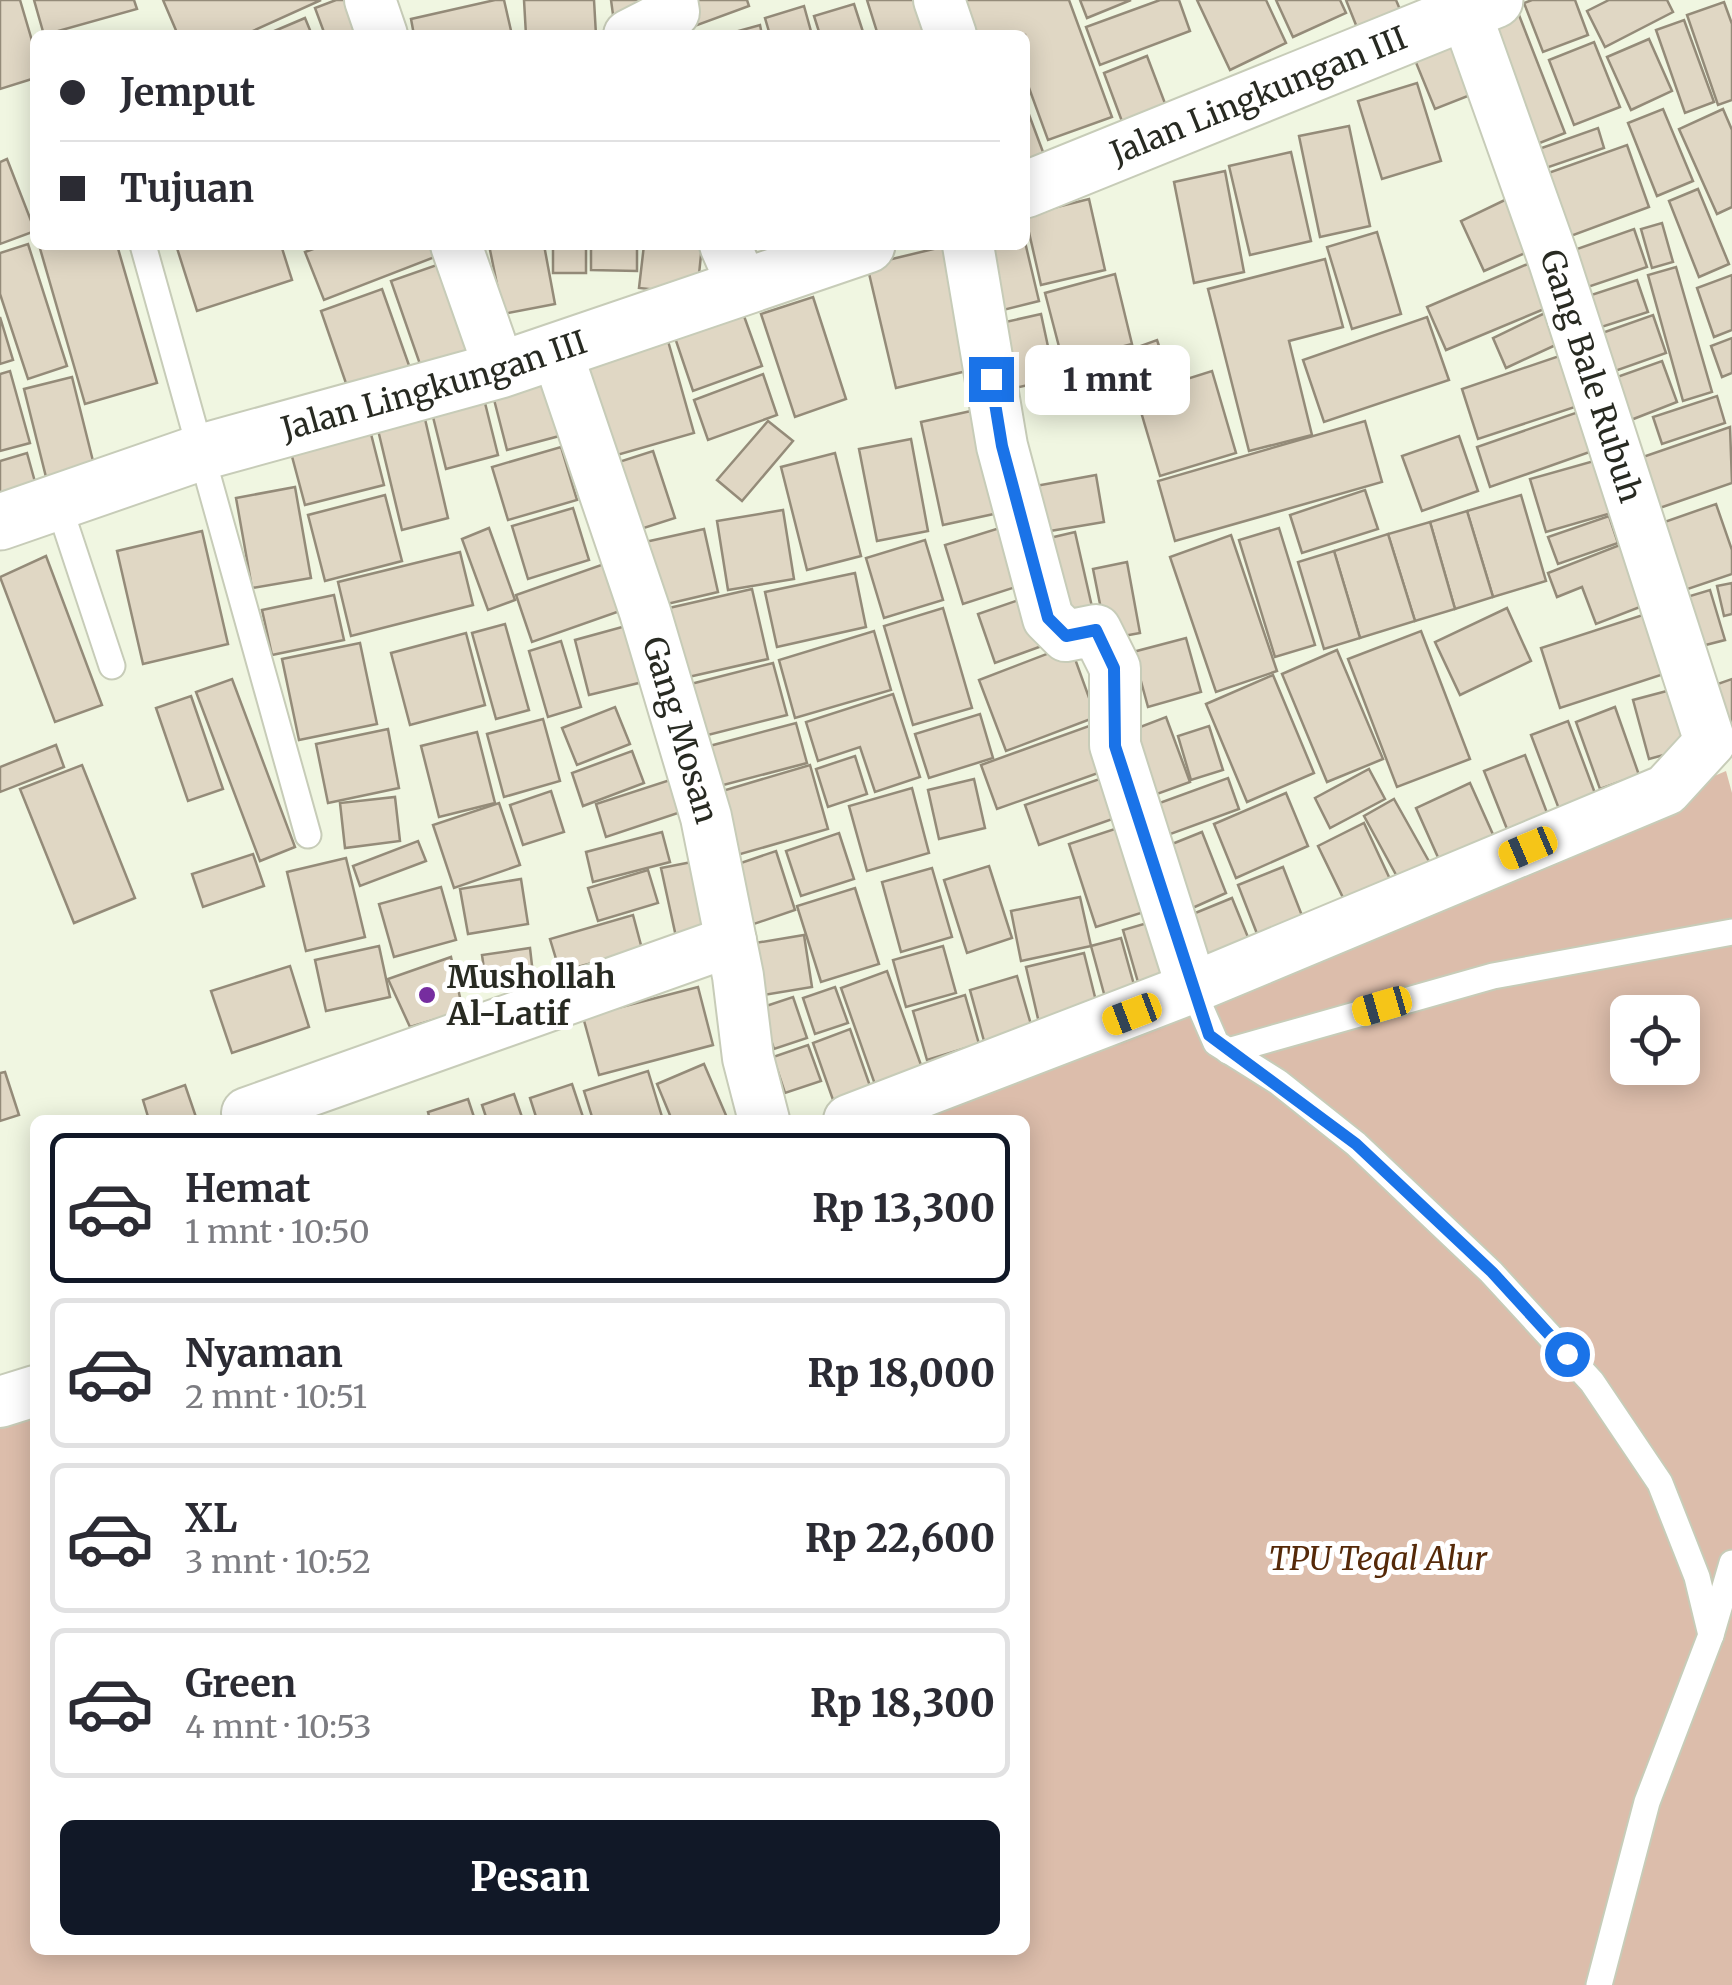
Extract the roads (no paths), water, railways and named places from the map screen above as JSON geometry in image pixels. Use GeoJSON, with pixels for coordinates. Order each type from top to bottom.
{"type":"FeatureCollection","features":[{"type":"Feature","properties":{"kind":"street"},"geometry":{"type":"LineString","coordinates":[[370,0],[380,30]]}},
{"type":"Feature","properties":{"kind":"street"},"geometry":{"type":"LineString","coordinates":[[639,30],[674,12],[672,0]]}},
{"type":"Feature","properties":{"kind":"street"},"geometry":{"type":"LineString","coordinates":[[939,0],[949,30]]}},
{"type":"Feature","properties":{"kind":"street","name":"Jalan Lingkungan III"},"geometry":{"type":"LineString","coordinates":[[1030,188],[1480,6]]}},
{"type":"Feature","properties":{"kind":"street","name":"Gang Bale Rubuh"},"geometry":{"type":"LineString","coordinates":[[1192,988],[1666,790],[1710,742],[1554,262],[1480,6]]}},
{"type":"Feature","properties":{"kind":"street"},"geometry":{"type":"LineString","coordinates":[[458,250],[500,370]]}},
{"type":"Feature","properties":{"kind":"street","name":"Jalan Lingkungan III"},"geometry":{"type":"LineString","coordinates":[[0,522],[202,452],[500,370],[556,350],[734,266],[835,250]]}},
{"type":"Feature","properties":{"kind":"street"},"geometry":{"type":"LineString","coordinates":[[862,1115],[1192,988],[1115,746],[1114,668],[1096,630],[1066,636],[1048,618],[1002,446],[969,250]]}},
{"type":"Feature","properties":{"kind":"street","name":"Gang Mosan"},"geometry":{"type":"LineString","coordinates":[[556,350],[644,612],[700,798],[731,941],[748,1058],[763,1115]]}},
{"type":"Feature","properties":{"kind":"street"},"geometry":{"type":"LineString","coordinates":[[246,1112],[731,941]]}},
{"type":"Feature","properties":{"kind":"street"},"geometry":{"type":"LineString","coordinates":[[0,1402],[30,1393]]}},
{"type":"Feature","properties":{"kind":"lane"},"geometry":{"type":"LineString","coordinates":[[144,250],[308,835]]}},
{"type":"Feature","properties":{"kind":"lane"},"geometry":{"type":"LineString","coordinates":[[57,500],[112,666]]}},
{"type":"Feature","properties":{"kind":"lane"},"geometry":{"type":"LineString","coordinates":[[1228,1051],[1493,976],[1732,932]]}},
{"type":"Feature","properties":{"kind":"lane"},"geometry":{"type":"LineString","coordinates":[[1192,988],[1209,1035],[1278,1082],[1356,1144],[1492,1272],[1592,1382],[1660,1483],[1698,1577],[1711,1635]]}},
{"type":"Feature","properties":{"kind":"lane"},"geometry":{"type":"LineString","coordinates":[[1599,1985],[1647,1802],[1711,1635],[1732,1563]]}},
{"type":"Feature","properties":{"kind":"place","name":"Mushollah Al-Latif"},"geometry":{"type":"Point","coordinates":[427,995]}},
{"type":"Feature","properties":{"kind":"park label","name":"TPU Tegal Alur"},"geometry":{"type":"Point","coordinates":[1378,1559]}}]}
